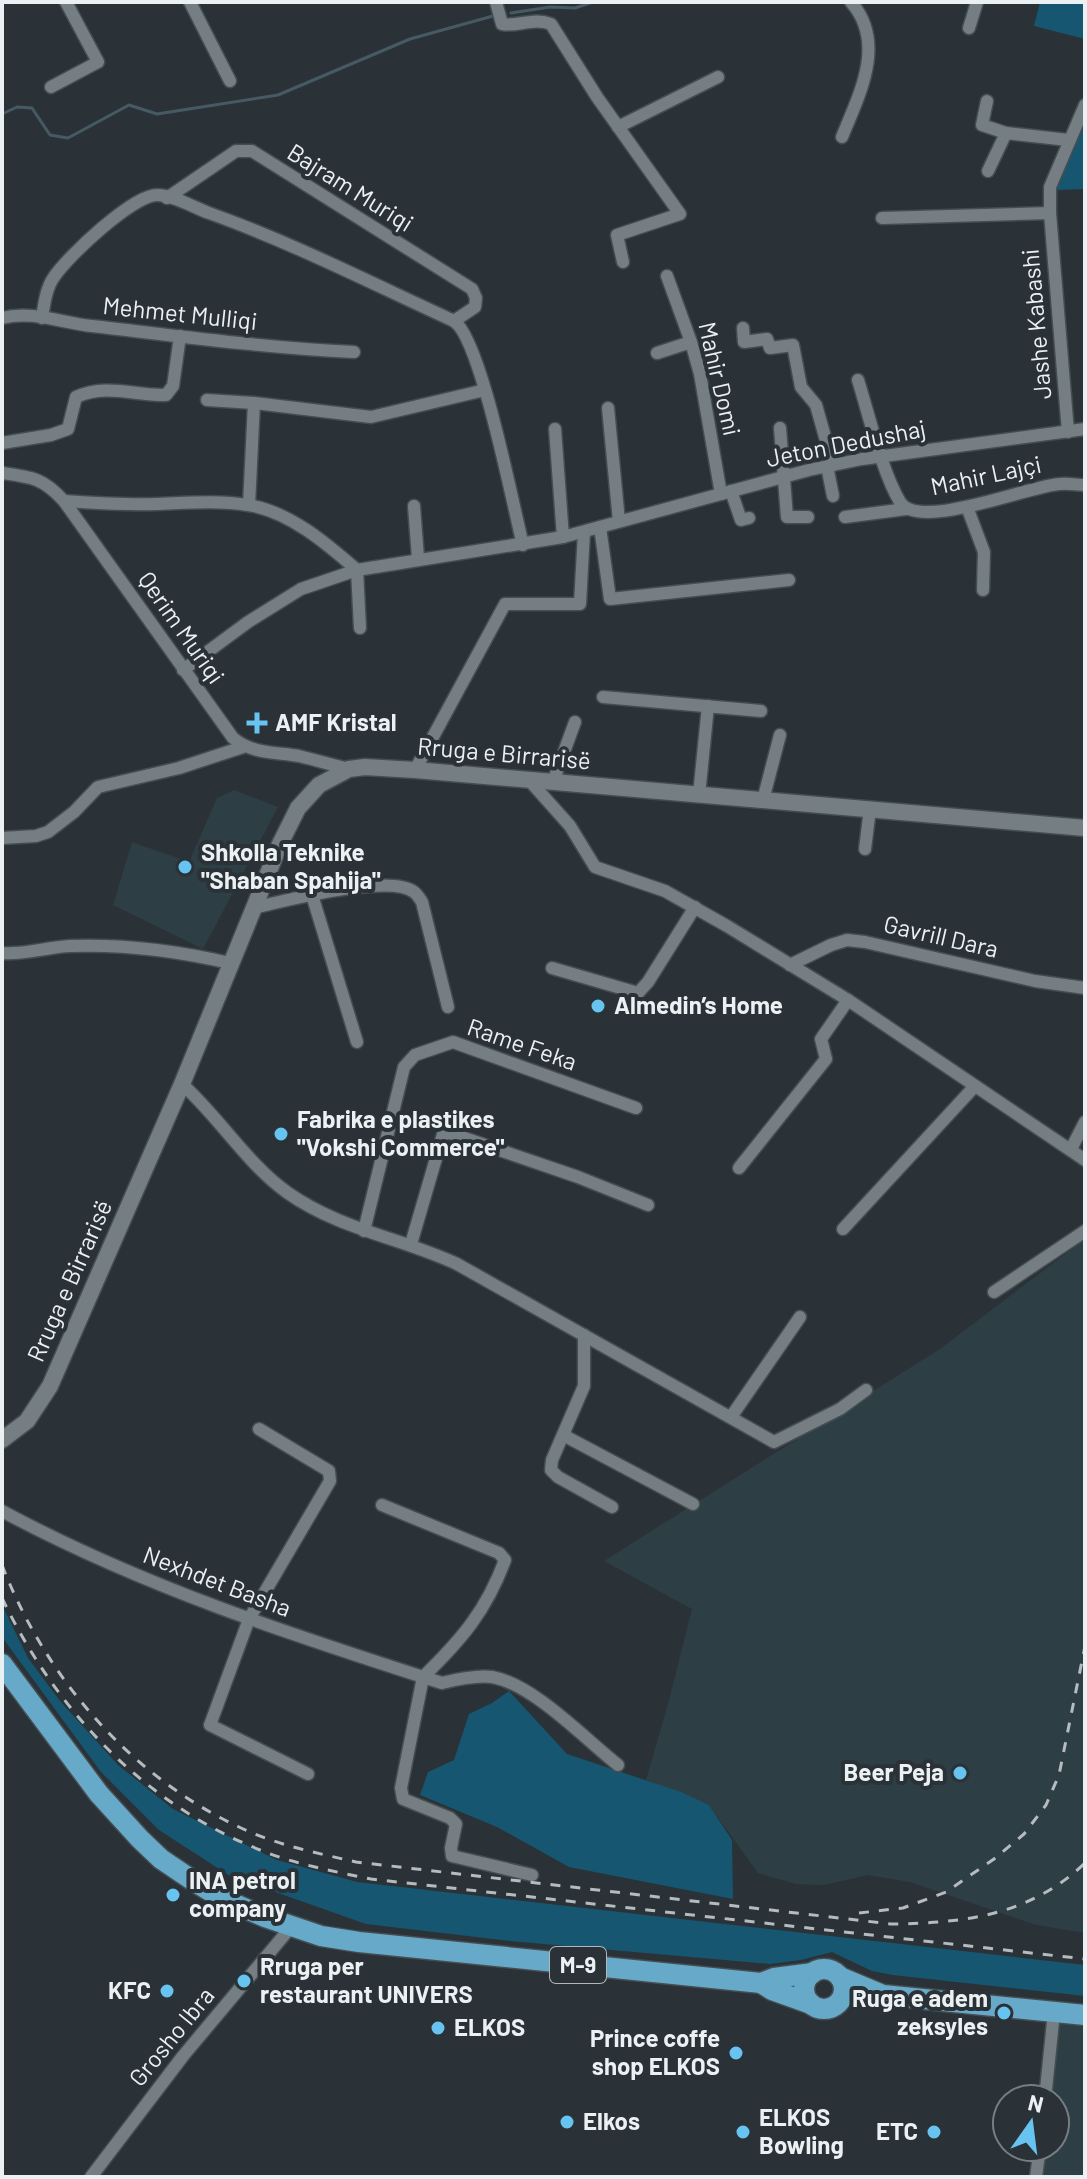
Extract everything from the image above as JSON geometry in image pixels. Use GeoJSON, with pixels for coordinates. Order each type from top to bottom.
{"type":"FeatureCollection","features":[{"type":"Feature","properties":{"kind":"main road","name":"M-9"},"geometry":{"type":"LineString","coordinates":[[2,1664],[115,1814],[161,1859],[223,1899],[291,1927],[321,1936],[371,1944],[761,1983],[774,1978],[830,1970],[883,1995]]}},
{"type":"Feature","properties":{"kind":"main road"},"geometry":{"type":"LineString","coordinates":[[811,2004],[806,1999],[804,1987],[813,1973]]}},
{"type":"Feature","properties":{"kind":"main road"},"geometry":{"type":"LineString","coordinates":[[838,2004],[844,1993],[840,1977]]}},
{"type":"Feature","properties":{"kind":"main road","name":"M-9"},"geometry":{"type":"LineString","coordinates":[[761,1983],[824,2010],[883,1995],[1085,2015]]}},
{"type":"Feature","properties":{"kind":"street"},"geometry":{"type":"LineString","coordinates":[[51,87],[98,62],[66,2]]}},
{"type":"Feature","properties":{"kind":"street"},"geometry":{"type":"LineString","coordinates":[[190,2],[230,81]]}},
{"type":"Feature","properties":{"kind":"street"},"geometry":{"type":"LineString","coordinates":[[496,2],[502,24],[511,26],[541,20],[551,24],[618,127],[680,214],[617,235],[623,262]]}},
{"type":"Feature","properties":{"kind":"street"},"geometry":{"type":"LineString","coordinates":[[842,137],[866,77],[869,50],[861,18],[851,2]]}},
{"type":"Feature","properties":{"kind":"street"},"geometry":{"type":"LineString","coordinates":[[969,28],[977,2]]}},
{"type":"Feature","properties":{"kind":"street"},"geometry":{"type":"LineString","coordinates":[[618,127],[718,77]]}},
{"type":"Feature","properties":{"kind":"street"},"geometry":{"type":"LineString","coordinates":[[987,101],[982,125],[1006,133],[1068,140]]}},
{"type":"Feature","properties":{"kind":"street","name":"Jashe Kabashi"},"geometry":{"type":"LineString","coordinates":[[1068,432],[1050,187],[1085,105]]}},
{"type":"Feature","properties":{"kind":"street"},"geometry":{"type":"LineString","coordinates":[[988,171],[1006,133]]}},
{"type":"Feature","properties":{"kind":"street","name":"Bajram Muriqi"},"geometry":{"type":"LineString","coordinates":[[42,318],[45,298],[53,278],[113,218],[143,197],[160,195],[167,198],[236,151],[252,151],[472,289],[476,298],[475,307],[454,321]]}},
{"type":"Feature","properties":{"kind":"street"},"geometry":{"type":"LineString","coordinates":[[167,198],[229,220],[454,321],[468,337],[485,390],[523,545]]}},
{"type":"Feature","properties":{"kind":"street","name":"Jashe Kabashi"},"geometry":{"type":"LineString","coordinates":[[882,218],[1050,213]]}},
{"type":"Feature","properties":{"kind":"street","name":"Mahir Domi"},"geometry":{"type":"LineString","coordinates":[[667,276],[691,342],[726,492]]}},
{"type":"Feature","properties":{"kind":"street","name":"Mehmet Mulliqi"},"geometry":{"type":"LineString","coordinates":[[2,318],[24,314],[77,324],[180,336],[314,351],[354,352]]}},
{"type":"Feature","properties":{"kind":"street"},"geometry":{"type":"LineString","coordinates":[[743,328],[744,342],[767,339],[770,348],[793,345],[801,387],[816,405],[830,466],[833,496]]}},
{"type":"Feature","properties":{"kind":"street"},"geometry":{"type":"LineString","coordinates":[[2,443],[68,429],[72,405],[76,397],[84,393],[119,390],[166,395],[173,386],[180,336]]}},
{"type":"Feature","properties":{"kind":"street"},"geometry":{"type":"LineString","coordinates":[[657,353],[691,342]]}},
{"type":"Feature","properties":{"kind":"street","name":"Mahir Lajçi"},"geometry":{"type":"LineString","coordinates":[[858,380],[881,456],[906,509],[924,512],[967,507],[1059,484],[1085,485]]}},
{"type":"Feature","properties":{"kind":"street"},"geometry":{"type":"LineString","coordinates":[[207,400],[371,417],[485,390]]}},
{"type":"Feature","properties":{"kind":"street"},"geometry":{"type":"LineString","coordinates":[[249,505],[254,403]]}},
{"type":"Feature","properties":{"kind":"street"},"geometry":{"type":"LineString","coordinates":[[608,408],[619,521]]}},
{"type":"Feature","properties":{"kind":"street"},"geometry":{"type":"LineString","coordinates":[[780,428],[787,517],[808,517]]}},
{"type":"Feature","properties":{"kind":"street"},"geometry":{"type":"LineString","coordinates":[[555,429],[563,537]]}},
{"type":"Feature","properties":{"kind":"street","name":"Jeton Dedushaj"},"geometry":{"type":"LineString","coordinates":[[183,670],[248,622],[301,589],[357,570],[563,537],[784,477],[881,456],[1085,429]]}},
{"type":"Feature","properties":{"kind":"street","name":"Qerim Muriqi"},"geometry":{"type":"LineString","coordinates":[[2,473],[49,485],[64,501],[226,730],[243,747]]}},
{"type":"Feature","properties":{"kind":"street"},"geometry":{"type":"LineString","coordinates":[[726,492],[741,520],[749,518]]}},
{"type":"Feature","properties":{"kind":"street"},"geometry":{"type":"LineString","coordinates":[[64,501],[249,505],[276,514],[302,527],[357,570],[360,628]]}},
{"type":"Feature","properties":{"kind":"street"},"geometry":{"type":"LineString","coordinates":[[414,506],[418,558]]}},
{"type":"Feature","properties":{"kind":"street"},"geometry":{"type":"LineString","coordinates":[[967,507],[984,552],[983,590]]}},
{"type":"Feature","properties":{"kind":"street"},"geometry":{"type":"LineString","coordinates":[[845,517],[906,509]]}},
{"type":"Feature","properties":{"kind":"street"},"geometry":{"type":"LineString","coordinates":[[600,527],[610,599],[789,580]]}},
{"type":"Feature","properties":{"kind":"street"},"geometry":{"type":"LineString","coordinates":[[415,770],[505,604],[580,604],[584,532]]}},
{"type":"Feature","properties":{"kind":"street"},"geometry":{"type":"LineString","coordinates":[[603,697],[761,711]]}},
{"type":"Feature","properties":{"kind":"street"},"geometry":{"type":"LineString","coordinates":[[699,795],[708,706]]}},
{"type":"Feature","properties":{"kind":"street"},"geometry":{"type":"LineString","coordinates":[[553,782],[575,722]]}},
{"type":"Feature","properties":{"kind":"street"},"geometry":{"type":"LineString","coordinates":[[763,800],[780,735]]}},
{"type":"Feature","properties":{"kind":"street"},"geometry":{"type":"LineString","coordinates":[[2,838],[36,836],[48,832],[74,812],[98,787],[179,768],[243,747],[349,769]]}},
{"type":"Feature","properties":{"kind":"street","name":"Rruga e Birrarisë"},"geometry":{"type":"LineString","coordinates":[[2,1440],[27,1421],[50,1386],[298,808],[333,775],[365,767],[415,770],[1085,828]]}},
{"type":"Feature","properties":{"kind":"street"},"geometry":{"type":"LineString","coordinates":[[529,780],[570,826],[595,867],[665,891],[695,907],[848,1000],[1085,1160]]}},
{"type":"Feature","properties":{"kind":"street"},"geometry":{"type":"LineString","coordinates":[[865,849],[870,809]]}},
{"type":"Feature","properties":{"kind":"street"},"geometry":{"type":"LineString","coordinates":[[253,908],[350,888],[388,886],[416,893],[422,902],[448,1007]]}},
{"type":"Feature","properties":{"kind":"street"},"geometry":{"type":"LineString","coordinates":[[312,895],[357,1042]]}},
{"type":"Feature","properties":{"kind":"street"},"geometry":{"type":"LineString","coordinates":[[552,968],[638,993],[695,907]]}},
{"type":"Feature","properties":{"kind":"street","name":"Gavrill Dara"},"geometry":{"type":"LineString","coordinates":[[790,965],[847,940],[1035,981],[1085,988]]}},
{"type":"Feature","properties":{"kind":"street"},"geometry":{"type":"LineString","coordinates":[[2,953],[68,946],[114,947],[168,950],[230,963]]}},
{"type":"Feature","properties":{"kind":"street"},"geometry":{"type":"LineString","coordinates":[[739,1168],[826,1059],[821,1039],[848,1000]]}},
{"type":"Feature","properties":{"kind":"street","name":"Rame Feka"},"geometry":{"type":"LineString","coordinates":[[364,1231],[404,1067],[415,1055],[453,1042],[636,1108]]}},
{"type":"Feature","properties":{"kind":"street"},"geometry":{"type":"LineString","coordinates":[[182,1084],[207,1106],[267,1177],[290,1195],[335,1220],[411,1244],[457,1264],[774,1442],[840,1409],[866,1390]]}},
{"type":"Feature","properties":{"kind":"street"},"geometry":{"type":"LineString","coordinates":[[843,1229],[975,1086]]}},
{"type":"Feature","properties":{"kind":"street"},"geometry":{"type":"LineString","coordinates":[[1071,1149],[1085,1122]]}},
{"type":"Feature","properties":{"kind":"street"},"geometry":{"type":"LineString","coordinates":[[411,1244],[444,1131],[578,1177],[648,1205]]}},
{"type":"Feature","properties":{"kind":"street"},"geometry":{"type":"LineString","coordinates":[[994,1292],[1085,1231]]}},
{"type":"Feature","properties":{"kind":"street"},"geometry":{"type":"LineString","coordinates":[[731,1417],[800,1317]]}},
{"type":"Feature","properties":{"kind":"street"},"geometry":{"type":"LineString","coordinates":[[584,1335],[584,1386],[552,1460],[551,1470],[612,1507]]}},
{"type":"Feature","properties":{"kind":"street"},"geometry":{"type":"LineString","coordinates":[[259,1429],[329,1471],[330,1481],[249,1619],[210,1725],[308,1774]]}},
{"type":"Feature","properties":{"kind":"street"},"geometry":{"type":"LineString","coordinates":[[563,1435],[693,1504]]}},
{"type":"Feature","properties":{"kind":"street"},"geometry":{"type":"LineString","coordinates":[[382,1505],[499,1553],[505,1560],[495,1588],[477,1619],[423,1677],[401,1788],[403,1799],[450,1818],[456,1824],[452,1856],[532,1875]]}},
{"type":"Feature","properties":{"kind":"street","name":"Nexhdet Basha"},"geometry":{"type":"LineString","coordinates":[[2,1511],[102,1561],[249,1619],[442,1683],[492,1677],[515,1685],[557,1713],[618,1765]]}},
{"type":"Feature","properties":{"kind":"street","name":"Grosho Ibra"},"geometry":{"type":"LineString","coordinates":[[91,2177],[183,2056],[291,1927]]}},
{"type":"Feature","properties":{"kind":"street"},"geometry":{"type":"LineString","coordinates":[[1047,2083],[1054,2012]]}},
{"type":"Feature","properties":{"kind":"shaded area"},"geometry":{"type":"Polygon","coordinates":[[[1040,2],[1077,2],[1085,5],[1085,39],[1034,26],[1040,2]]]}},
{"type":"Feature","properties":{"kind":"shaded area"},"geometry":{"type":"Polygon","coordinates":[[[1085,123],[1085,189],[1056,190],[1085,123]]]}},
{"type":"Feature","properties":{"kind":"shaded area","name":"Shkolla Teknike \"Shaban Spahija\""},"geometry":{"type":"Polygon","coordinates":[[[234,790],[278,807],[203,949],[113,905],[132,842],[189,862],[217,798],[234,790]]]}},
{"type":"Feature","properties":{"kind":"shaded area"},"geometry":{"type":"Polygon","coordinates":[[[1085,1239],[1085,1933],[1036,1925],[910,1882],[868,1875],[824,1885],[796,1884],[758,1873],[709,1805],[646,1780],[692,1609],[604,1561],[940,1349],[1085,1239]]]}},
{"type":"Feature","properties":{"kind":"shaded area"},"geometry":{"type":"Polygon","coordinates":[[[2,1605],[28,1658],[60,1701],[118,1765],[173,1809],[277,1860],[357,1882],[1085,1965],[1085,1996],[893,1975],[872,1971],[832,1952],[770,1964],[510,1941],[366,1924],[230,1876],[159,1830],[101,1772],[2,1637],[2,1605]]]}},
{"type":"Feature","properties":{"kind":"shaded area"},"geometry":{"type":"Polygon","coordinates":[[[509,1691],[567,1754],[681,1792],[709,1805],[732,1840],[733,1899],[569,1867],[497,1827],[420,1795],[428,1772],[454,1760],[469,1714],[509,1691]]]}},
{"type":"Feature","properties":{"kind":"shaded area"},"geometry":{"type":"Polygon","coordinates":[[[1054,2012],[1085,2015],[1085,2177],[1036,2177],[1037,2163],[1071,2163],[1071,2083],[1047,2083],[1054,2012]]]}},
{"type":"Feature","properties":{"kind":"waterway"},"geometry":{"type":"LineString","coordinates":[[511,13],[550,7],[575,8],[593,2]]}},
{"type":"Feature","properties":{"kind":"waterway"},"geometry":{"type":"LineString","coordinates":[[2,114],[17,107],[32,108],[50,135],[68,138],[129,105],[157,114],[278,95],[410,39],[493,16]]}},
{"type":"Feature","properties":{"kind":"railway"},"geometry":{"type":"LineString","coordinates":[[2,1565],[20,1606],[67,1684],[127,1751],[199,1806],[239,1827],[297,1848],[356,1862],[891,1924],[944,1922],[994,1913],[1041,1895],[1085,1863]]}},
{"type":"Feature","properties":{"kind":"railway"},"geometry":{"type":"LineString","coordinates":[[2,1598],[25,1642],[52,1683],[115,1756],[152,1788],[192,1816],[282,1858],[371,1879],[1085,1959]]}},
{"type":"Feature","properties":{"kind":"railway"},"geometry":{"type":"LineString","coordinates":[[859,1913],[903,1908],[946,1892],[1024,1834],[1046,1805],[1059,1775],[1085,1646]]}},
{"type":"Feature","properties":{"kind":"place","name":"AMF Kristal"},"geometry":{"type":"Point","coordinates":[257,723]}},
{"type":"Feature","properties":{"kind":"place","name":"Shkolla Teknike \"Shaban Spahija\""},"geometry":{"type":"Point","coordinates":[185,867]}},
{"type":"Feature","properties":{"kind":"place","name":"Almedin’s Home"},"geometry":{"type":"Point","coordinates":[598,1006]}},
{"type":"Feature","properties":{"kind":"place","name":"Fabrika e plastikes \"Vokshi Commerce\""},"geometry":{"type":"Point","coordinates":[281,1134]}},
{"type":"Feature","properties":{"kind":"place","name":"Beer Peja"},"geometry":{"type":"Point","coordinates":[960,1773]}},
{"type":"Feature","properties":{"kind":"place","name":"INA petrol company"},"geometry":{"type":"Point","coordinates":[173,1895]}},
{"type":"Feature","properties":{"kind":"place","name":"Rruga per restaurant UNIVERS"},"geometry":{"type":"Point","coordinates":[244,1981]}},
{"type":"Feature","properties":{"kind":"place","name":"KFC"},"geometry":{"type":"Point","coordinates":[167,1991]}},
{"type":"Feature","properties":{"kind":"place","name":"Ruga e adem zeksyles"},"geometry":{"type":"Point","coordinates":[1004,2013]}},
{"type":"Feature","properties":{"kind":"place","name":"ELKOS"},"geometry":{"type":"Point","coordinates":[438,2028]}},
{"type":"Feature","properties":{"kind":"place","name":"Prince coffe shop ELKOS"},"geometry":{"type":"Point","coordinates":[736,2053]}},
{"type":"Feature","properties":{"kind":"place","name":"Elkos"},"geometry":{"type":"Point","coordinates":[567,2122]}},
{"type":"Feature","properties":{"kind":"place","name":"ELKOS Bowling"},"geometry":{"type":"Point","coordinates":[743,2132]}},
{"type":"Feature","properties":{"kind":"place","name":"ETC"},"geometry":{"type":"Point","coordinates":[934,2132]}}]}
